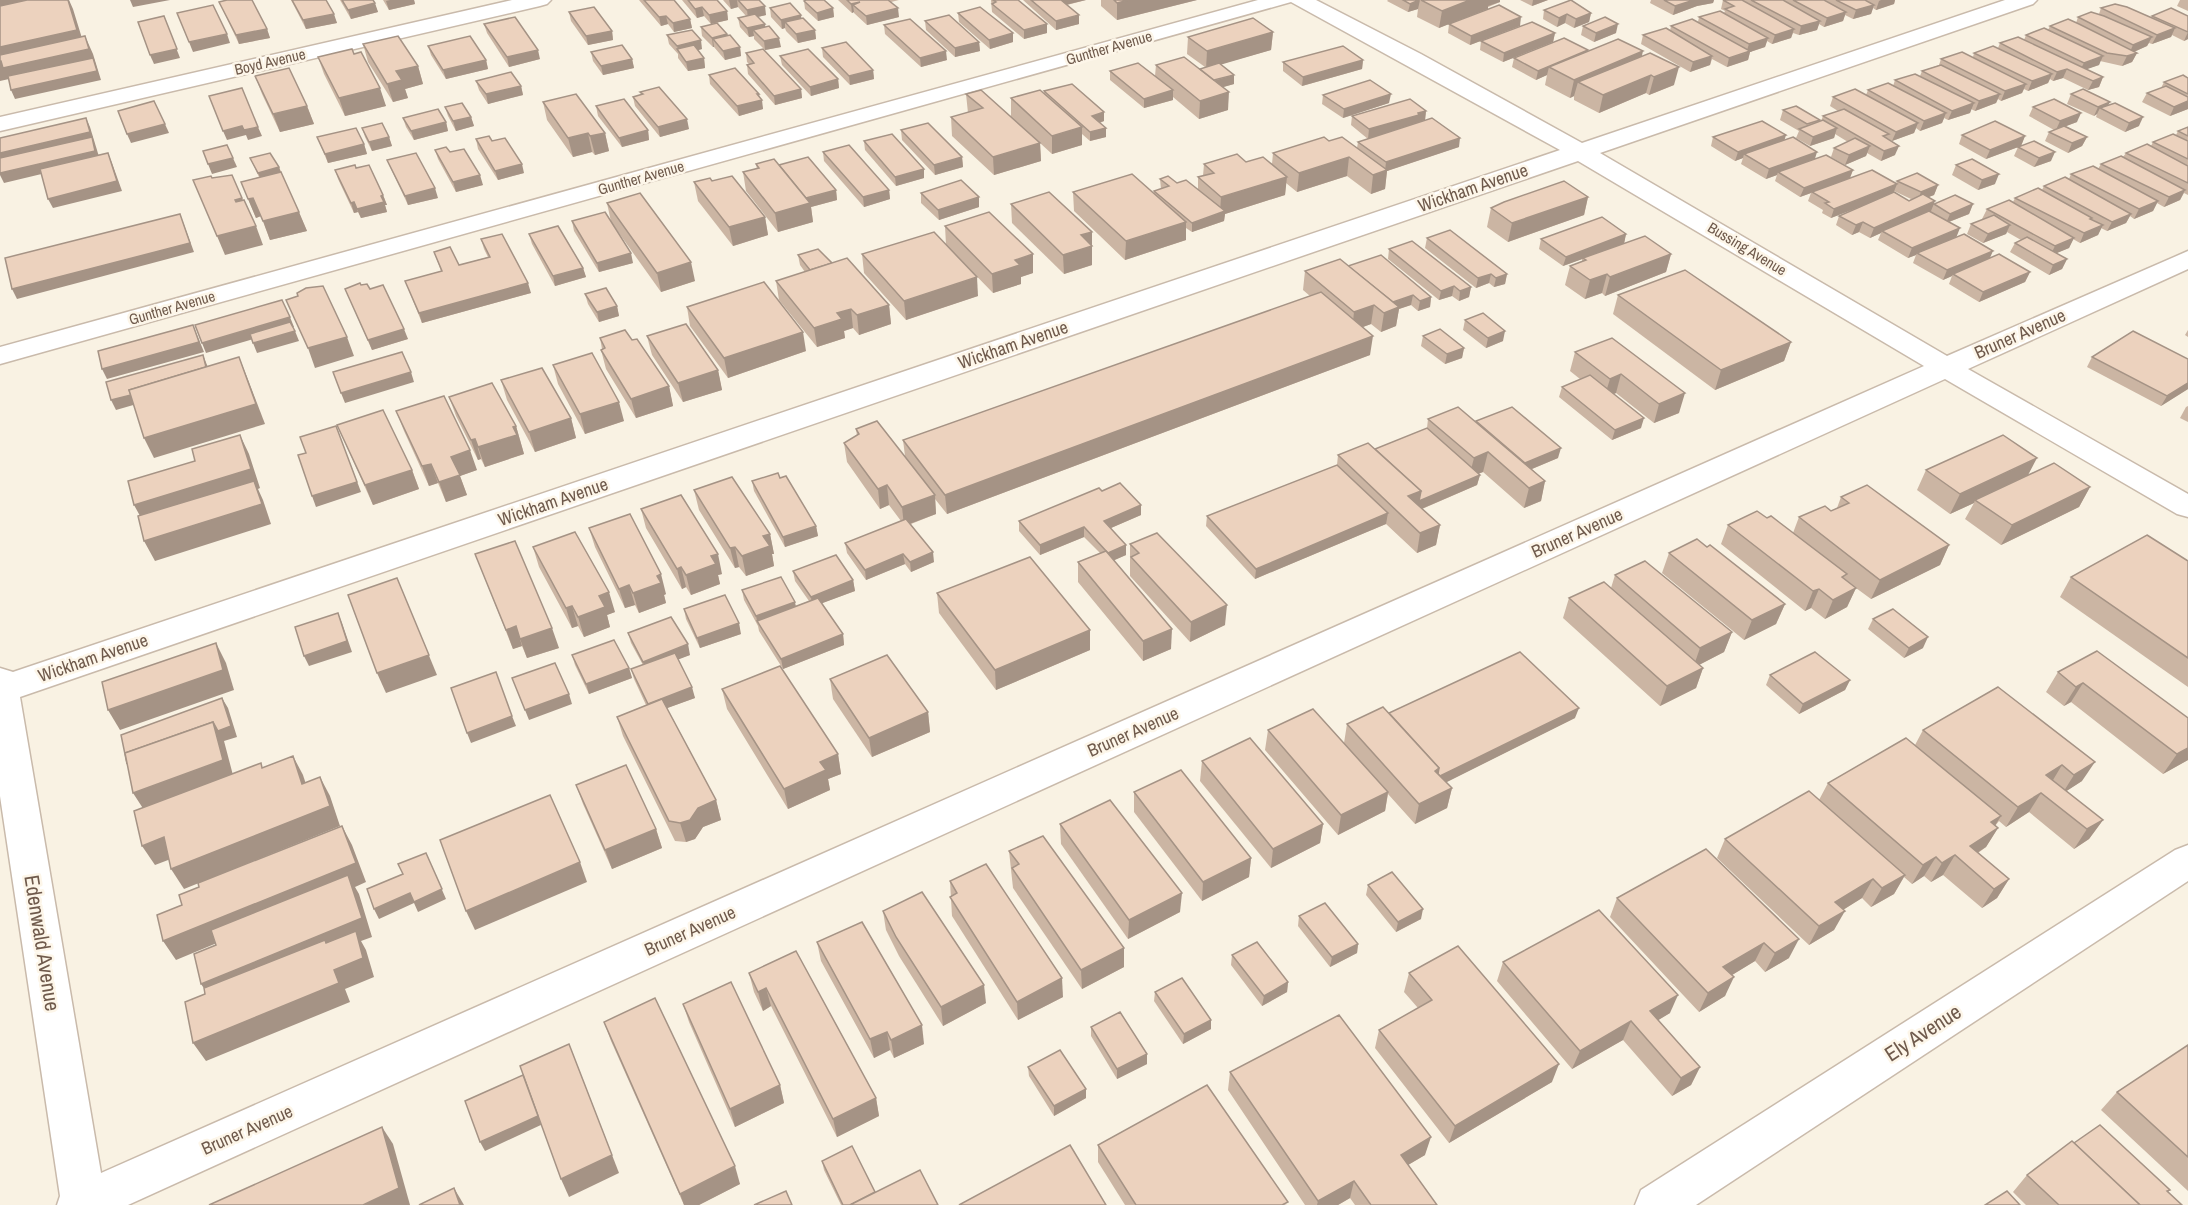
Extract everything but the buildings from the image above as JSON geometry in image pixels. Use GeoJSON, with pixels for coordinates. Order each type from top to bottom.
{"type":"FeatureCollection","features":[{"type":"Feature","properties":{"kind":"street","name":"Boyd Avenue"},"geometry":{"type":"LineString","coordinates":[[0,124],[540,0]]}},
{"type":"Feature","properties":{"kind":"street","name":"Gunther Avenue"},"geometry":{"type":"LineString","coordinates":[[0,356],[1282,0]]}},
{"type":"Feature","properties":{"kind":"street","name":"Bussing Avenue"},"geometry":{"type":"LineString","coordinates":[[1300,0],[1583,151],[1944,368],[2188,507]]}},
{"type":"Feature","properties":{"kind":"street","name":"Wickham Avenue"},"geometry":{"type":"LineString","coordinates":[[0,687],[2026,0]]}},
{"type":"Feature","properties":{"kind":"street","name":"Bruner Avenue"},"geometry":{"type":"LineString","coordinates":[[82,1204],[2188,259]]}},
{"type":"Feature","properties":{"kind":"street","name":"Edenwald Avenue"},"geometry":{"type":"LineString","coordinates":[[0,687],[82,1204]]}},
{"type":"Feature","properties":{"kind":"street","name":"Ely Avenue"},"geometry":{"type":"LineString","coordinates":[[1657,1205],[2188,861]]}}]}
